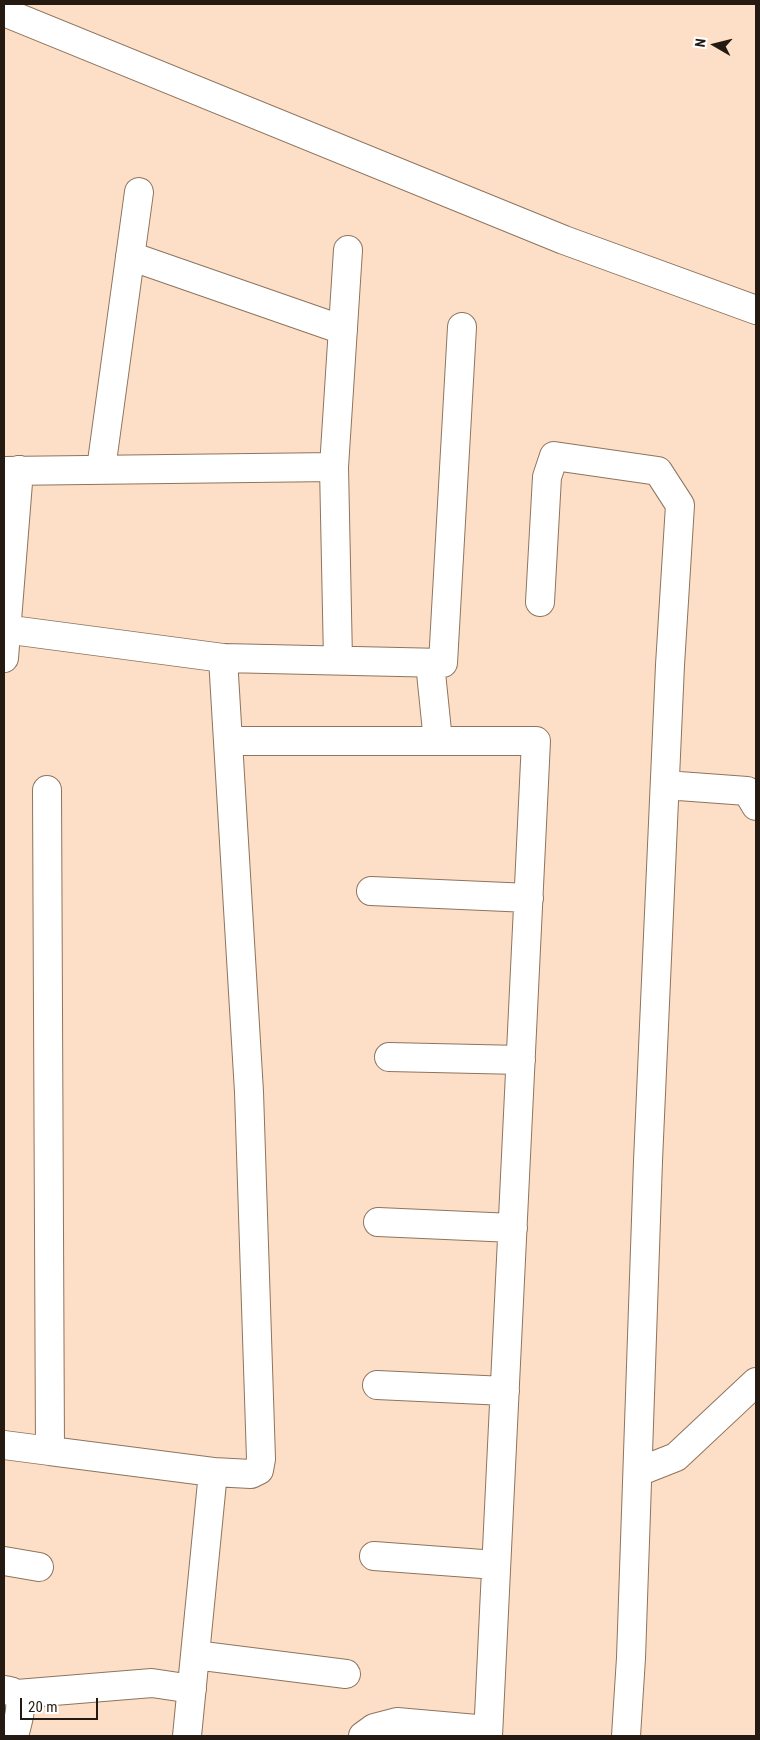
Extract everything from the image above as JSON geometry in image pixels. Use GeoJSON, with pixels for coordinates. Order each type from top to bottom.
{"type":"FeatureCollection","features":[{"type":"Feature","properties":{"kind":"street"},"geometry":{"type":"LineString","coordinates":[[4,12],[564,240],[756,310]]}},
{"type":"Feature","properties":{"kind":"street"},"geometry":{"type":"LineString","coordinates":[[101,469],[139,192]]}},
{"type":"Feature","properties":{"kind":"street"},"geometry":{"type":"LineString","coordinates":[[338,660],[334,467],[348,250]]}},
{"type":"Feature","properties":{"kind":"street"},"geometry":{"type":"LineString","coordinates":[[130,256],[343,330]]}},
{"type":"Feature","properties":{"kind":"street"},"geometry":{"type":"LineString","coordinates":[[5,629],[224,658],[443,663],[462,327]]}},
{"type":"Feature","properties":{"kind":"street"},"geometry":{"type":"LineString","coordinates":[[540,602],[547,477],[554,456],[658,470],[680,505],[648,1161],[631,1658],[626,1736]]}},
{"type":"Feature","properties":{"kind":"street"},"geometry":{"type":"LineString","coordinates":[[4,658],[11,471],[334,467]]}},
{"type":"Feature","properties":{"kind":"street"},"geometry":{"type":"LineString","coordinates":[[4,1445],[213,1472],[251,1474],[259,1470],[261,1459],[250,1092],[224,658]]}},
{"type":"Feature","properties":{"kind":"street"},"geometry":{"type":"LineString","coordinates":[[430,663],[438,741]]}},
{"type":"Feature","properties":{"kind":"street"},"geometry":{"type":"LineString","coordinates":[[229,741],[536,741],[488,1733],[397,1722],[374,1728],[363,1736]]}},
{"type":"Feature","properties":{"kind":"street"},"geometry":{"type":"LineString","coordinates":[[665,785],[747,792],[756,806]]}},
{"type":"Feature","properties":{"kind":"street"},"geometry":{"type":"LineString","coordinates":[[47,790],[50,1450]]}},
{"type":"Feature","properties":{"kind":"street"},"geometry":{"type":"LineString","coordinates":[[371,891],[529,898]]}},
{"type":"Feature","properties":{"kind":"street"},"geometry":{"type":"LineString","coordinates":[[390,1057],[521,1060]]}},
{"type":"Feature","properties":{"kind":"street"},"geometry":{"type":"LineString","coordinates":[[378,1222],[513,1228]]}},
{"type":"Feature","properties":{"kind":"street"},"geometry":{"type":"LineString","coordinates":[[638,1472],[676,1457],[756,1382]]}},
{"type":"Feature","properties":{"kind":"street"},"geometry":{"type":"LineString","coordinates":[[378,1385],[505,1391]]}},
{"type":"Feature","properties":{"kind":"street"},"geometry":{"type":"LineString","coordinates":[[187,1736],[213,1472]]}},
{"type":"Feature","properties":{"kind":"street"},"geometry":{"type":"LineString","coordinates":[[374,1556],[496,1565]]}},
{"type":"Feature","properties":{"kind":"street"},"geometry":{"type":"LineString","coordinates":[[4,1561],[39,1567]]}},
{"type":"Feature","properties":{"kind":"street"},"geometry":{"type":"LineString","coordinates":[[196,1655],[346,1674]]}},
{"type":"Feature","properties":{"kind":"street"},"geometry":{"type":"LineString","coordinates":[[10,1692],[152,1683],[192,1689]]}},
{"type":"Feature","properties":{"kind":"street"},"geometry":{"type":"LineString","coordinates":[[10,1692],[20,1700],[14,1736]]}}]}
